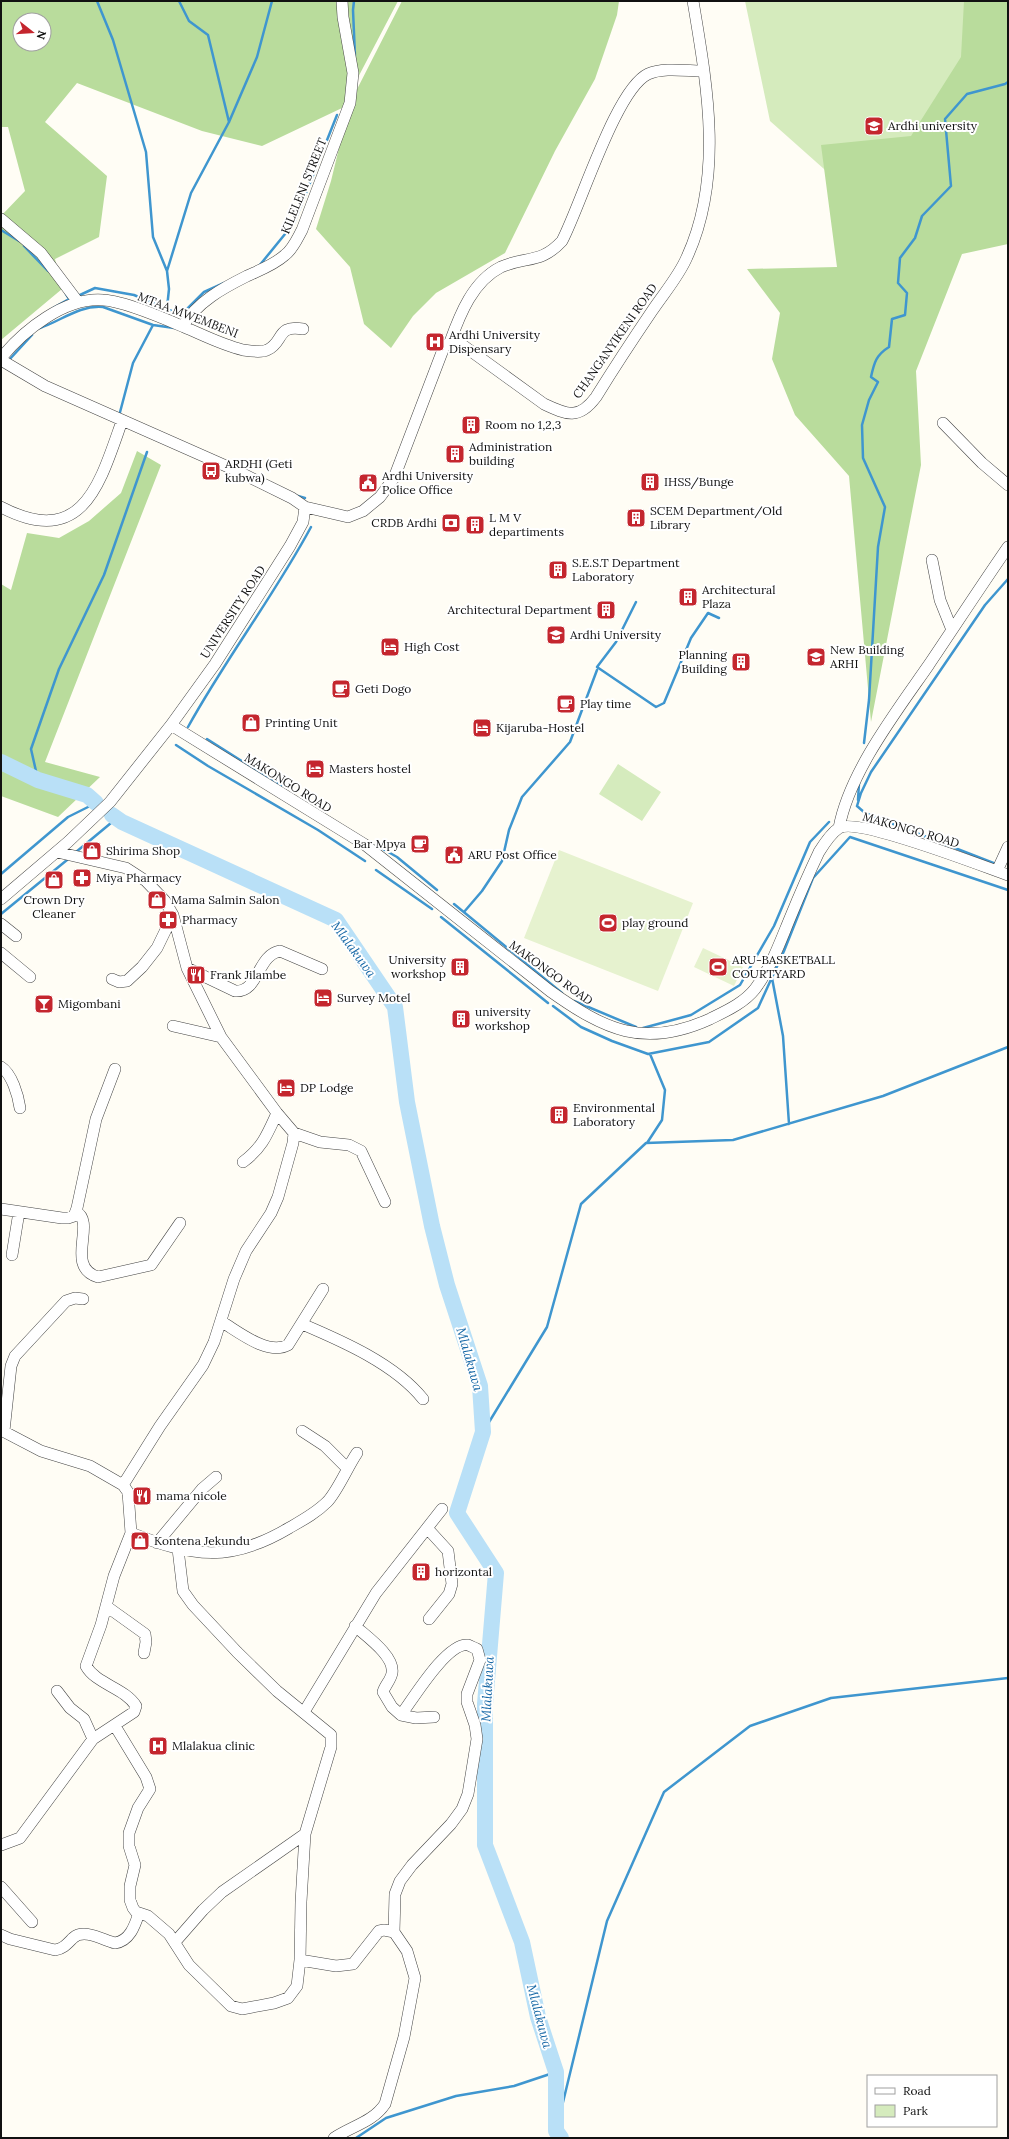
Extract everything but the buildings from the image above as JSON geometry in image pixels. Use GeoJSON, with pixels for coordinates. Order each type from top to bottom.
{"type":"FeatureCollection","features":[{"type":"Feature","properties":{"kind":"street","name":"KILELENI STREET"},"geometry":{"type":"LineString","coordinates":[[183,326],[190,315],[206,300],[284,256],[294,245],[302,230],[350,103],[353,73],[342,16],[342,1]]}},
{"type":"Feature","properties":{"kind":"street","name":"CHANGANYIKENI ROAD"},"geometry":{"type":"LineString","coordinates":[[450,342],[456,341],[531,396],[560,412],[569,414],[579,413],[588,407],[687,259],[706,192],[710,156],[703,71],[693,1]]}},
{"type":"Feature","properties":{"kind":"street"},"geometry":{"type":"LineString","coordinates":[[1,219],[41,253],[78,302],[28,330],[1,359],[45,386],[235,470],[292,498],[305,507],[348,518],[363,511],[380,497],[394,478],[444,347],[450,342],[467,301],[486,277],[501,267],[542,257],[554,250],[562,241],[602,145],[622,105],[635,84],[650,73],[660,71],[703,71]]}},
{"type":"Feature","properties":{"kind":"street","name":"MTAA MWEMBENI"},"geometry":{"type":"LineString","coordinates":[[78,302],[104,300],[119,303],[183,326],[216,342],[243,350],[266,351],[272,347],[282,333],[287,329],[303,329]]}},
{"type":"Feature","properties":{"kind":"street"},"geometry":{"type":"LineString","coordinates":[[1,507],[28,519],[47,520],[70,516],[83,507],[100,482],[122,421]]}},
{"type":"Feature","properties":{"kind":"street"},"geometry":{"type":"LineString","coordinates":[[943,423],[982,463],[1008,485]]}},
{"type":"Feature","properties":{"kind":"street","name":"UNIVERSITY ROAD"},"geometry":{"type":"LineString","coordinates":[[1,899],[57,852],[110,802],[171,725],[214,664],[290,546],[303,522],[305,507]]}},
{"type":"Feature","properties":{"kind":"street"},"geometry":{"type":"LineString","coordinates":[[839,828],[845,803],[860,771],[910,691],[1008,547]]}},
{"type":"Feature","properties":{"kind":"street"},"geometry":{"type":"LineString","coordinates":[[932,560],[940,600],[952,630]]}},
{"type":"Feature","properties":{"kind":"street","name":"MAKONGO ROAD"},"geometry":{"type":"LineString","coordinates":[[171,725],[364,844],[550,991],[580,1012],[604,1025],[626,1032],[657,1034],[690,1027],[730,1008],[750,995],[764,976],[777,951],[819,852],[828,839],[839,828],[850,826],[867,828],[1008,875]]}},
{"type":"Feature","properties":{"kind":"street"},"geometry":{"type":"LineString","coordinates":[[997,871],[1008,847]]}},
{"type":"Feature","properties":{"kind":"street"},"geometry":{"type":"LineString","coordinates":[[57,852],[126,868],[136,873],[166,901],[173,915],[187,968],[221,1037],[277,1113],[294,1133],[320,1142],[349,1145],[361,1151],[385,1202]]}},
{"type":"Feature","properties":{"kind":"street"},"geometry":{"type":"LineString","coordinates":[[112,979],[119,982],[127,981],[142,967],[157,948],[173,915]]}},
{"type":"Feature","properties":{"kind":"street"},"geometry":{"type":"LineString","coordinates":[[1,924],[16,936]]}},
{"type":"Feature","properties":{"kind":"street"},"geometry":{"type":"LineString","coordinates":[[187,968],[235,991],[243,992],[248,988],[267,958],[273,952],[280,951],[322,969]]}},
{"type":"Feature","properties":{"kind":"street"},"geometry":{"type":"LineString","coordinates":[[1,953],[30,977]]}},
{"type":"Feature","properties":{"kind":"street"},"geometry":{"type":"LineString","coordinates":[[173,1026],[221,1037]]}},
{"type":"Feature","properties":{"kind":"street"},"geometry":{"type":"LineString","coordinates":[[1,1067],[5,1070],[16,1092],[20,1108]]}},
{"type":"Feature","properties":{"kind":"street"},"geometry":{"type":"LineString","coordinates":[[1,1209],[68,1218],[74,1216],[96,1119],[115,1069]]}},
{"type":"Feature","properties":{"kind":"street"},"geometry":{"type":"LineString","coordinates":[[243,1162],[257,1152],[277,1113]]}},
{"type":"Feature","properties":{"kind":"street"},"geometry":{"type":"LineString","coordinates":[[123,1485],[160,1426],[203,1365],[222,1322],[234,1279],[246,1251],[271,1213],[278,1197],[293,1144],[294,1133]]}},
{"type":"Feature","properties":{"kind":"street"},"geometry":{"type":"LineString","coordinates":[[12,1255],[19,1212]]}},
{"type":"Feature","properties":{"kind":"street"},"geometry":{"type":"LineString","coordinates":[[76,1212],[81,1214],[84,1219],[82,1251],[83,1266],[90,1275],[98,1277],[151,1265],[180,1222]]}},
{"type":"Feature","properties":{"kind":"street"},"geometry":{"type":"LineString","coordinates":[[222,1322],[253,1340],[267,1346],[282,1348],[288,1345],[323,1289]]}},
{"type":"Feature","properties":{"kind":"street"},"geometry":{"type":"LineString","coordinates":[[1,1845],[20,1838],[93,1739],[115,1726],[134,1712],[136,1708],[135,1704],[90,1671],[86,1666],[106,1606],[114,1576],[131,1533],[128,1492],[123,1485],[79,1462],[41,1451],[3,1430],[11,1366],[15,1356],[66,1302],[75,1298],[83,1300]]}},
{"type":"Feature","properties":{"kind":"street"},"geometry":{"type":"LineString","coordinates":[[302,1324],[336,1339],[382,1365],[409,1382],[423,1399]]}},
{"type":"Feature","properties":{"kind":"street"},"geometry":{"type":"LineString","coordinates":[[302,1431],[324,1446],[347,1468]]}},
{"type":"Feature","properties":{"kind":"street"},"geometry":{"type":"LineString","coordinates":[[131,1533],[178,1549],[220,1553],[241,1550],[276,1536],[316,1512],[328,1501],[357,1453]]}},
{"type":"Feature","properties":{"kind":"street"},"geometry":{"type":"LineString","coordinates":[[157,1543],[202,1489],[216,1477]]}},
{"type":"Feature","properties":{"kind":"street"},"geometry":{"type":"LineString","coordinates":[[304,1712],[355,1626],[387,1577],[442,1509]]}},
{"type":"Feature","properties":{"kind":"street"},"geometry":{"type":"LineString","coordinates":[[427,1528],[448,1551],[452,1584],[449,1594],[430,1619]]}},
{"type":"Feature","properties":{"kind":"street"},"geometry":{"type":"LineString","coordinates":[[115,1726],[146,1777],[150,1789],[132,1821],[128,1841],[135,1865],[130,1886],[130,1900],[133,1908],[139,1913],[154,1920],[175,1942],[189,1965],[231,2006],[242,2009],[274,2003],[288,1998],[297,1986],[300,1960],[300,1902],[305,1834],[332,1740],[328,1731],[277,1691],[193,1606],[182,1591],[178,1549]]}},
{"type":"Feature","properties":{"kind":"street"},"geometry":{"type":"LineString","coordinates":[[106,1606],[145,1634],[146,1642],[144,1653]]}},
{"type":"Feature","properties":{"kind":"street"},"geometry":{"type":"LineString","coordinates":[[355,1626],[374,1642],[391,1662],[393,1672],[383,1692],[392,1707],[401,1715],[416,1718],[434,1717]]}},
{"type":"Feature","properties":{"kind":"street"},"geometry":{"type":"LineString","coordinates":[[334,2138],[347,2129],[379,2114],[385,2104],[391,2088],[404,2037],[415,1978],[407,1951],[394,1932],[395,1894],[400,1881],[412,1865],[451,1824],[462,1810],[468,1794],[477,1739],[475,1725],[467,1702],[467,1694],[480,1660],[477,1649],[469,1645],[446,1655],[401,1715]]}},
{"type":"Feature","properties":{"kind":"street"},"geometry":{"type":"LineString","coordinates":[[57,1691],[70,1708],[84,1719],[93,1739]]}},
{"type":"Feature","properties":{"kind":"street"},"geometry":{"type":"LineString","coordinates":[[175,1942],[203,1910],[222,1892],[305,1834]]}},
{"type":"Feature","properties":{"kind":"street"},"geometry":{"type":"LineString","coordinates":[[1,1887],[32,1922]]}},
{"type":"Feature","properties":{"kind":"street"},"geometry":{"type":"LineString","coordinates":[[1,1935],[10,1939],[55,1950],[61,1949],[75,1936],[82,1934],[120,1943],[130,1934],[139,1913]]}},
{"type":"Feature","properties":{"kind":"street"},"geometry":{"type":"LineString","coordinates":[[300,1960],[348,1966],[356,1962],[379,1931],[384,1930],[394,1932]]}},
{"type":"Feature","properties":{"kind":"green space"},"geometry":{"type":"Polygon","coordinates":[[[1,1],[398,1],[342,108],[262,146],[202,131],[77,83],[45,122],[107,176],[99,237],[55,259],[62,289],[1,340],[1,216],[25,191],[8,127],[1,127],[1,1]]]}},
{"type":"Feature","properties":{"kind":"green space"},"geometry":{"type":"Polygon","coordinates":[[[402,1],[619,1],[617,15],[595,79],[555,151],[505,253],[436,293],[413,316],[391,348],[364,324],[350,267],[316,229],[331,181],[350,103],[402,1]]]}},
{"type":"Feature","properties":{"kind":"green space"},"geometry":{"type":"Polygon","coordinates":[[[745,1],[1008,1],[1008,123],[851,193],[770,121],[745,1]]]}},
{"type":"Feature","properties":{"kind":"green space"},"geometry":{"type":"Polygon","coordinates":[[[964,1],[1008,1],[1008,244],[962,254],[916,371],[921,465],[871,722],[849,476],[795,415],[772,359],[780,313],[747,269],[837,267],[821,145],[911,136],[961,57],[964,1]]]}},
{"type":"Feature","properties":{"kind":"green space"},"geometry":{"type":"Polygon","coordinates":[[[137,451],[161,465],[45,762],[100,777],[58,817],[1,796],[1,584],[11,590],[27,533],[59,538],[89,521],[121,493],[137,451]]]}},
{"type":"Feature","properties":{"kind":"green space"},"geometry":{"type":"Polygon","coordinates":[[[618,764],[661,792],[642,821],[599,794],[618,764]]]}},
{"type":"Feature","properties":{"kind":"green space","name":"play ground"},"geometry":{"type":"Polygon","coordinates":[[[559,850],[693,903],[658,991],[524,938],[559,850]]]}},
{"type":"Feature","properties":{"kind":"green space","name":"ARU-BASKETBALL COURTYARD"},"geometry":{"type":"Polygon","coordinates":[[[703,948],[743,967],[734,986],[694,967],[703,948]]]}},
{"type":"Feature","properties":{"kind":"waterway"},"geometry":{"type":"LineString","coordinates":[[97,1],[113,40],[146,152],[153,237],[167,271]]}},
{"type":"Feature","properties":{"kind":"waterway"},"geometry":{"type":"LineString","coordinates":[[179,1],[189,21],[208,35],[229,122]]}},
{"type":"Feature","properties":{"kind":"waterway"},"geometry":{"type":"LineString","coordinates":[[167,308],[169,289],[167,271],[191,193],[229,122],[257,57],[272,1]]}},
{"type":"Feature","properties":{"kind":"waterway"},"geometry":{"type":"LineString","coordinates":[[354,1],[355,56]]}},
{"type":"Feature","properties":{"kind":"waterway"},"geometry":{"type":"LineString","coordinates":[[864,743],[869,700],[878,547],[885,507],[863,458],[862,425],[869,400],[878,382],[871,377],[878,356],[889,347],[892,319],[905,315],[907,293],[898,283],[900,258],[915,238],[922,216],[951,186],[945,119],[967,94],[1008,82]]}},
{"type":"Feature","properties":{"kind":"waterway"},"geometry":{"type":"LineString","coordinates":[[259,266],[294,223],[337,115]]}},
{"type":"Feature","properties":{"kind":"waterway"},"geometry":{"type":"LineString","coordinates":[[1,230],[19,241]]}},
{"type":"Feature","properties":{"kind":"waterway"},"geometry":{"type":"LineString","coordinates":[[24,246],[48,271]]}},
{"type":"Feature","properties":{"kind":"waterway"},"geometry":{"type":"LineString","coordinates":[[80,295],[95,288],[134,295],[181,315],[204,292],[224,283]]}},
{"type":"Feature","properties":{"kind":"waterway"},"geometry":{"type":"LineString","coordinates":[[53,308],[69,299],[66,294]]}},
{"type":"Feature","properties":{"kind":"waterway"},"geometry":{"type":"LineString","coordinates":[[40,328],[70,314],[86,308],[94,307],[103,307],[153,325],[174,328]]}},
{"type":"Feature","properties":{"kind":"waterway"},"geometry":{"type":"LineString","coordinates":[[119,416],[133,363],[153,325]]}},
{"type":"Feature","properties":{"kind":"waterway"},"geometry":{"type":"LineString","coordinates":[[9,360],[32,335]]}},
{"type":"Feature","properties":{"kind":"waterway"},"geometry":{"type":"LineString","coordinates":[[38,780],[31,749],[59,669],[104,575],[147,452]]}},
{"type":"Feature","properties":{"kind":"waterway"},"geometry":{"type":"LineString","coordinates":[[298,496],[305,498]]}},
{"type":"Feature","properties":{"kind":"waterway"},"geometry":{"type":"LineString","coordinates":[[188,727],[218,676],[282,578],[311,527]]}},
{"type":"Feature","properties":{"kind":"waterway"},"geometry":{"type":"LineString","coordinates":[[857,806],[861,793],[871,772],[985,605],[1008,579]]}},
{"type":"Feature","properties":{"kind":"waterway"},"geometry":{"type":"LineString","coordinates":[[636,602],[616,642],[597,667],[656,707],[664,703],[691,638],[708,613],[719,618]]}},
{"type":"Feature","properties":{"kind":"waterway"},"geometry":{"type":"LineString","coordinates":[[464,912],[482,891],[502,861],[509,830],[522,797],[570,742],[597,670]]}},
{"type":"Feature","properties":{"kind":"waterway"},"geometry":{"type":"LineString","coordinates":[[207,739],[281,786]]}},
{"type":"Feature","properties":{"kind":"waterway"},"geometry":{"type":"LineString","coordinates":[[176,745],[208,766],[318,830],[365,861]]}},
{"type":"Feature","properties":{"kind":"waterway"},"geometry":{"type":"LineString","coordinates":[[1,762],[38,780],[87,795],[96,803]]}},
{"type":"Feature","properties":{"kind":"waterway"},"geometry":{"type":"LineString","coordinates":[[858,800],[859,783]]}},
{"type":"Feature","properties":{"kind":"waterway"},"geometry":{"type":"LineString","coordinates":[[1,874],[68,817],[96,803]]}},
{"type":"Feature","properties":{"kind":"waterway"},"geometry":{"type":"LineString","coordinates":[[857,806],[865,813],[996,864]]}},
{"type":"Feature","properties":{"kind":"waterway","name":"Mlalakuwa"},"geometry":{"type":"LineString","coordinates":[[112,815],[122,822],[336,920],[395,1007],[407,1102],[432,1226],[447,1285],[480,1386],[483,1432],[457,1513],[496,1573],[485,1704],[485,1845],[522,1942],[538,2017],[556,2072],[556,2131],[561,2138]]}},
{"type":"Feature","properties":{"kind":"waterway"},"geometry":{"type":"LineString","coordinates":[[76,852],[117,818]]}},
{"type":"Feature","properties":{"kind":"waterway"},"geometry":{"type":"LineString","coordinates":[[643,1028],[691,1015],[740,985],[774,926],[810,842],[829,822]]}},
{"type":"Feature","properties":{"kind":"waterway"},"geometry":{"type":"LineString","coordinates":[[553,1006],[581,1027],[612,1041],[648,1054],[709,1042],[758,1008],[784,951],[813,878],[850,837],[1008,890]]}},
{"type":"Feature","properties":{"kind":"waterway"},"geometry":{"type":"LineString","coordinates":[[376,845],[397,857],[437,890]]}},
{"type":"Feature","properties":{"kind":"waterway"},"geometry":{"type":"LineString","coordinates":[[1,914],[67,860]]}},
{"type":"Feature","properties":{"kind":"waterway"},"geometry":{"type":"LineString","coordinates":[[376,870],[432,909]]}},
{"type":"Feature","properties":{"kind":"waterway"},"geometry":{"type":"LineString","coordinates":[[454,904],[562,993]]}},
{"type":"Feature","properties":{"kind":"waterway"},"geometry":{"type":"LineString","coordinates":[[441,917],[548,1003]]}},
{"type":"Feature","properties":{"kind":"waterway"},"geometry":{"type":"LineString","coordinates":[[772,978],[783,1036],[789,1124]]}},
{"type":"Feature","properties":{"kind":"waterway"},"geometry":{"type":"LineString","coordinates":[[574,1001],[636,1027]]}},
{"type":"Feature","properties":{"kind":"waterway"},"geometry":{"type":"LineString","coordinates":[[483,1432],[547,1327],[581,1204],[646,1143],[733,1140],[883,1096],[1008,1047]]}},
{"type":"Feature","properties":{"kind":"waterway"},"geometry":{"type":"LineString","coordinates":[[647,1143],[662,1120],[665,1090],[650,1054]]}},
{"type":"Feature","properties":{"kind":"waterway"},"geometry":{"type":"LineString","coordinates":[[556,2131],[607,1921],[664,1792],[750,1726],[831,1698],[1008,1678]]}},
{"type":"Feature","properties":{"kind":"waterway"},"geometry":{"type":"LineString","coordinates":[[356,2138],[386,2118],[456,2096],[514,2086],[556,2072]]}},
{"type":"Feature","properties":{"kind":"place","name":"Ardhi university"},"geometry":{"type":"Point","coordinates":[874,126]}},
{"type":"Feature","properties":{"kind":"place","name":"Ardhi University Dispensary"},"geometry":{"type":"Point","coordinates":[435,342]}},
{"type":"Feature","properties":{"kind":"place","name":"Room no 1,2,3"},"geometry":{"type":"Point","coordinates":[471,425]}},
{"type":"Feature","properties":{"kind":"place","name":"Administration building"},"geometry":{"type":"Point","coordinates":[455,454]}},
{"type":"Feature","properties":{"kind":"place","name":"ARDHI (Geti kubwa)"},"geometry":{"type":"Point","coordinates":[211,471]}},
{"type":"Feature","properties":{"kind":"place","name":"IHSS/Bunge"},"geometry":{"type":"Point","coordinates":[650,482]}},
{"type":"Feature","properties":{"kind":"place","name":"Ardhi University Police Office"},"geometry":{"type":"Point","coordinates":[368,483]}},
{"type":"Feature","properties":{"kind":"place","name":"SCEM Department/Old Library"},"geometry":{"type":"Point","coordinates":[636,518]}},
{"type":"Feature","properties":{"kind":"place","name":"CRDB Ardhi"},"geometry":{"type":"Point","coordinates":[451,523]}},
{"type":"Feature","properties":{"kind":"place","name":"L M V departiments"},"geometry":{"type":"Point","coordinates":[475,525]}},
{"type":"Feature","properties":{"kind":"place","name":"S.E.S.T Department Laboratory"},"geometry":{"type":"Point","coordinates":[558,570]}},
{"type":"Feature","properties":{"kind":"place","name":"Architectural Plaza"},"geometry":{"type":"Point","coordinates":[688,597]}},
{"type":"Feature","properties":{"kind":"place","name":"Architectural Department"},"geometry":{"type":"Point","coordinates":[606,610]}},
{"type":"Feature","properties":{"kind":"place","name":"Ardhi University"},"geometry":{"type":"Point","coordinates":[556,635]}},
{"type":"Feature","properties":{"kind":"place","name":"High Cost"},"geometry":{"type":"Point","coordinates":[390,647]}},
{"type":"Feature","properties":{"kind":"place","name":"New Building ARHI"},"geometry":{"type":"Point","coordinates":[816,657]}},
{"type":"Feature","properties":{"kind":"place","name":"Planning Building"},"geometry":{"type":"Point","coordinates":[741,662]}},
{"type":"Feature","properties":{"kind":"place","name":"Geti Dogo"},"geometry":{"type":"Point","coordinates":[341,689]}},
{"type":"Feature","properties":{"kind":"place","name":"Play time"},"geometry":{"type":"Point","coordinates":[566,704]}},
{"type":"Feature","properties":{"kind":"place","name":"Printing Unit"},"geometry":{"type":"Point","coordinates":[251,723]}},
{"type":"Feature","properties":{"kind":"place","name":"Kijaruba-Hostel"},"geometry":{"type":"Point","coordinates":[482,728]}},
{"type":"Feature","properties":{"kind":"place","name":"Masters hostel"},"geometry":{"type":"Point","coordinates":[315,769]}},
{"type":"Feature","properties":{"kind":"place","name":"Bar Mpya"},"geometry":{"type":"Point","coordinates":[420,844]}},
{"type":"Feature","properties":{"kind":"place","name":"Shirima Shop"},"geometry":{"type":"Point","coordinates":[92,851]}},
{"type":"Feature","properties":{"kind":"place","name":"ARU Post Office"},"geometry":{"type":"Point","coordinates":[454,855]}},
{"type":"Feature","properties":{"kind":"place","name":"Miya Pharmacy"},"geometry":{"type":"Point","coordinates":[82,878]}},
{"type":"Feature","properties":{"kind":"place","name":"Crown Dry Cleaner"},"geometry":{"type":"Point","coordinates":[54,880]}},
{"type":"Feature","properties":{"kind":"place","name":"Mama Salmin Salon"},"geometry":{"type":"Point","coordinates":[157,900]}},
{"type":"Feature","properties":{"kind":"place","name":"Pharmacy"},"geometry":{"type":"Point","coordinates":[168,920]}},
{"type":"Feature","properties":{"kind":"place","name":"play ground"},"geometry":{"type":"Point","coordinates":[608,923]}},
{"type":"Feature","properties":{"kind":"place","name":"University workshop"},"geometry":{"type":"Point","coordinates":[460,967]}},
{"type":"Feature","properties":{"kind":"place","name":"ARU-BASKETBALL COURTYARD"},"geometry":{"type":"Point","coordinates":[718,967]}},
{"type":"Feature","properties":{"kind":"place","name":"Frank Jilambe"},"geometry":{"type":"Point","coordinates":[196,975]}},
{"type":"Feature","properties":{"kind":"place","name":"Survey Motel"},"geometry":{"type":"Point","coordinates":[323,998]}},
{"type":"Feature","properties":{"kind":"place","name":"Migombani"},"geometry":{"type":"Point","coordinates":[44,1004]}},
{"type":"Feature","properties":{"kind":"place","name":"university workshop"},"geometry":{"type":"Point","coordinates":[461,1019]}},
{"type":"Feature","properties":{"kind":"place","name":"DP Lodge"},"geometry":{"type":"Point","coordinates":[286,1088]}},
{"type":"Feature","properties":{"kind":"place","name":"Environmental Laboratory"},"geometry":{"type":"Point","coordinates":[559,1115]}},
{"type":"Feature","properties":{"kind":"place","name":"mama nicole"},"geometry":{"type":"Point","coordinates":[142,1496]}},
{"type":"Feature","properties":{"kind":"place","name":"Kontena Jekundu"},"geometry":{"type":"Point","coordinates":[140,1541]}},
{"type":"Feature","properties":{"kind":"place","name":"horizontal"},"geometry":{"type":"Point","coordinates":[421,1572]}},
{"type":"Feature","properties":{"kind":"place","name":"Mlalakua clinic"},"geometry":{"type":"Point","coordinates":[158,1746]}}]}
